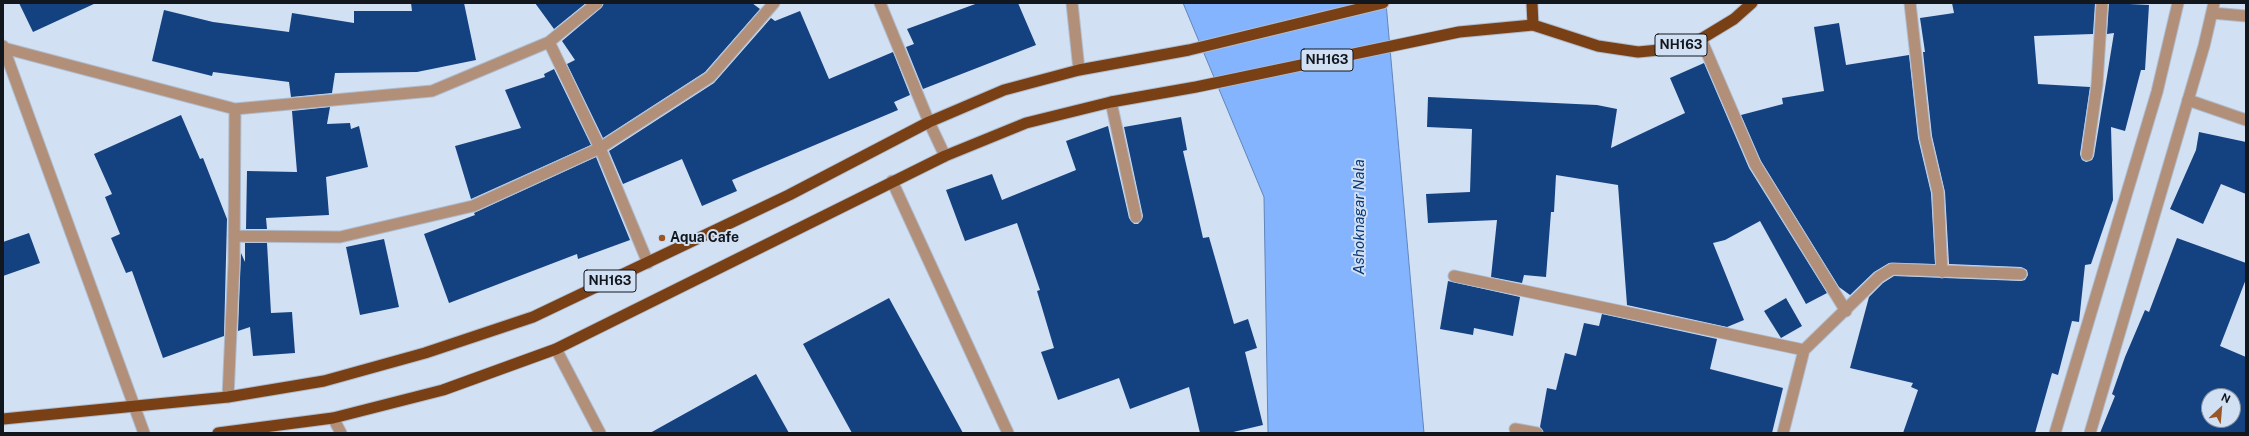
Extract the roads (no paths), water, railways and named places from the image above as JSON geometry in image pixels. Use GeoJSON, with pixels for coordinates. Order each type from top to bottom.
{"type":"FeatureCollection","features":[{"type":"Feature","properties":{"kind":"highway","name":"NH163"},"geometry":{"type":"LineString","coordinates":[[3,419],[228,396],[324,381],[425,353],[534,317],[789,195],[929,122],[1004,90],[1079,70],[1189,50],[1383,3]]}},
{"type":"Feature","properties":{"kind":"highway"},"geometry":{"type":"LineString","coordinates":[[1532,3],[1533,25]]}},
{"type":"Feature","properties":{"kind":"highway","name":"NH163"},"geometry":{"type":"LineString","coordinates":[[218,433],[266,431],[333,418],[443,390],[556,349],[892,181],[945,156],[1026,123],[1111,102],[1196,87],[1459,32],[1533,25],[1598,46],[1638,52],[1670,49],[1701,39],[1734,19],[1752,3]]}},
{"type":"Feature","properties":{"kind":"street"},"geometry":{"type":"LineString","coordinates":[[3,47],[235,109],[432,91],[549,42],[597,3]]}},
{"type":"Feature","properties":{"kind":"street"},"geometry":{"type":"LineString","coordinates":[[234,236],[340,237],[473,206],[600,148],[710,77],[774,3]]}},
{"type":"Feature","properties":{"kind":"street"},"geometry":{"type":"LineString","coordinates":[[880,3],[929,122],[945,156]]}},
{"type":"Feature","properties":{"kind":"street"},"geometry":{"type":"LineString","coordinates":[[1072,3],[1079,70]]}},
{"type":"Feature","properties":{"kind":"street"},"geometry":{"type":"LineString","coordinates":[[1910,3],[1926,137],[1938,192],[1942,272]]}},
{"type":"Feature","properties":{"kind":"street"},"geometry":{"type":"LineString","coordinates":[[2087,155],[2097,85],[2102,3]]}},
{"type":"Feature","properties":{"kind":"street"},"geometry":{"type":"LineString","coordinates":[[2055,433],[2157,92],[2178,3]]}},
{"type":"Feature","properties":{"kind":"street"},"geometry":{"type":"LineString","coordinates":[[2090,433],[2188,100],[2213,8],[2246,16]]}},
{"type":"Feature","properties":{"kind":"street"},"geometry":{"type":"LineString","coordinates":[[1701,39],[1755,164],[1846,311]]}},
{"type":"Feature","properties":{"kind":"street"},"geometry":{"type":"LineString","coordinates":[[549,42],[600,148],[648,263]]}},
{"type":"Feature","properties":{"kind":"street"},"geometry":{"type":"LineString","coordinates":[[3,47],[144,433]]}},
{"type":"Feature","properties":{"kind":"street"},"geometry":{"type":"LineString","coordinates":[[2188,100],[2246,120]]}},
{"type":"Feature","properties":{"kind":"street"},"geometry":{"type":"LineString","coordinates":[[1111,102],[1136,217]]}},
{"type":"Feature","properties":{"kind":"street"},"geometry":{"type":"LineString","coordinates":[[228,396],[234,236],[235,109]]}},
{"type":"Feature","properties":{"kind":"street"},"geometry":{"type":"LineString","coordinates":[[892,181],[1008,433]]}},
{"type":"Feature","properties":{"kind":"street"},"geometry":{"type":"LineString","coordinates":[[1783,433],[1804,350],[1846,311],[1879,277],[1892,269],[2021,274]]}},
{"type":"Feature","properties":{"kind":"street"},"geometry":{"type":"LineString","coordinates":[[1454,276],[1804,350]]}},
{"type":"Feature","properties":{"kind":"street"},"geometry":{"type":"LineString","coordinates":[[556,349],[600,433]]}},
{"type":"Feature","properties":{"kind":"street"},"geometry":{"type":"LineString","coordinates":[[333,418],[341,433]]}},
{"type":"Feature","properties":{"kind":"street"},"geometry":{"type":"LineString","coordinates":[[1515,429],[1537,433]]}},
{"type":"Feature","properties":{"kind":"water","name":"Ashoknagar Nala"},"geometry":{"type":"Polygon","coordinates":[[[1183,3],[1386,3],[1424,433],[1268,433],[1264,197],[1183,3]]]}},
{"type":"Feature","properties":{"kind":"place","name":"Aqua Cafe"},"geometry":{"type":"Point","coordinates":[662,238]}}]}
